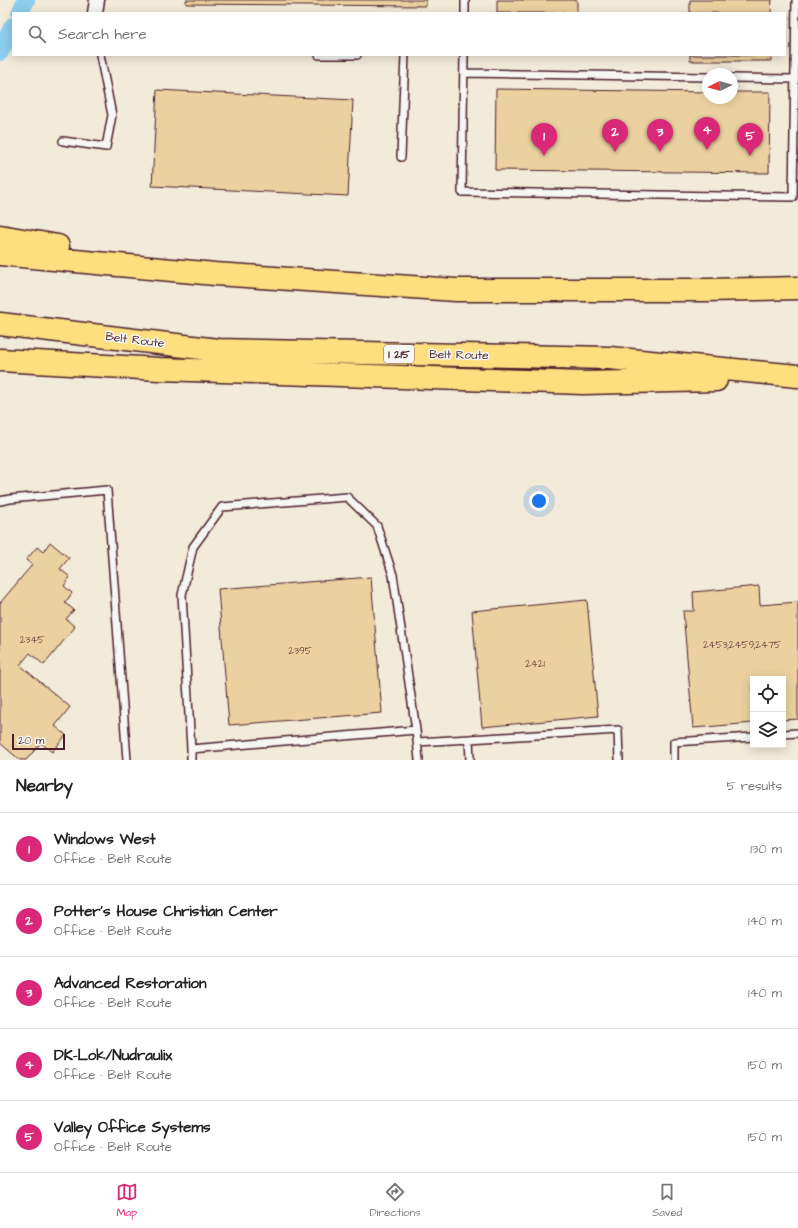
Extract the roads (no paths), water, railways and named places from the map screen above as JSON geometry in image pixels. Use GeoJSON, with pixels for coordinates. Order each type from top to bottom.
{"type":"FeatureCollection","features":[{"type":"Feature","properties":{"kind":"highway"},"geometry":{"type":"LineString","coordinates":[[0,236],[215,274]]}},
{"type":"Feature","properties":{"kind":"highway"},"geometry":{"type":"LineString","coordinates":[[0,254],[215,274],[456,290],[706,290],[798,288]]}},
{"type":"Feature","properties":{"kind":"highway","name":"Belt Route"},"geometry":{"type":"LineString","coordinates":[[0,324],[218,350],[609,358],[798,377]]}},
{"type":"Feature","properties":{"kind":"highway"},"geometry":{"type":"LineString","coordinates":[[0,360],[158,369],[583,383],[798,377]]}},
{"type":"Feature","properties":{"kind":"street"},"geometry":{"type":"LineString","coordinates":[[94,12],[97,0]]}},
{"type":"Feature","properties":{"kind":"lane"},"geometry":{"type":"LineString","coordinates":[[465,0],[465,12]]}},
{"type":"Feature","properties":{"kind":"lane"},"geometry":{"type":"LineString","coordinates":[[464,56],[462,192],[793,197],[796,0]]}},
{"type":"Feature","properties":{"kind":"lane"},"geometry":{"type":"LineString","coordinates":[[63,141],[106,147],[112,115],[100,56]]}},
{"type":"Feature","properties":{"kind":"lane"},"geometry":{"type":"LineString","coordinates":[[401,157],[405,56]]}},
{"type":"Feature","properties":{"kind":"lane"},"geometry":{"type":"LineString","coordinates":[[464,73],[702,77]]}},
{"type":"Feature","properties":{"kind":"lane"},"geometry":{"type":"LineString","coordinates":[[738,78],[794,79]]}},
{"type":"Feature","properties":{"kind":"lane"},"geometry":{"type":"LineString","coordinates":[[0,501],[107,490],[127,760]]}},
{"type":"Feature","properties":{"kind":"lane"},"geometry":{"type":"LineString","coordinates":[[191,760],[182,595],[194,547],[222,507],[347,497],[377,526],[393,575],[416,730],[419,760]]}},
{"type":"Feature","properties":{"kind":"lane"},"geometry":{"type":"LineString","coordinates":[[191,750],[416,730]]}},
{"type":"Feature","properties":{"kind":"lane"},"geometry":{"type":"LineString","coordinates":[[417,742],[618,730],[620,760]]}},
{"type":"Feature","properties":{"kind":"lane"},"geometry":{"type":"LineString","coordinates":[[786,734],[798,733]]}},
{"type":"Feature","properties":{"kind":"lane"},"geometry":{"type":"LineString","coordinates":[[674,760],[674,742],[750,736]]}},
{"type":"Feature","properties":{"kind":"lane"},"geometry":{"type":"LineString","coordinates":[[469,738],[470,760]]}},
{"type":"Feature","properties":{"kind":"waterway"},"geometry":{"type":"LineString","coordinates":[[20,12],[26,0]]}},
{"type":"Feature","properties":{"kind":"waterway"},"geometry":{"type":"LineString","coordinates":[[0,52],[12,28]]}},
{"type":"Feature","properties":{"kind":"place","name":"DK-Lok/Nudraulix"},"geometry":{"type":"Point","coordinates":[707,150]}},
{"type":"Feature","properties":{"kind":"place","name":"Potter's House Christian Center"},"geometry":{"type":"Point","coordinates":[615,152]}},
{"type":"Feature","properties":{"kind":"place","name":"Advanced Restoration"},"geometry":{"type":"Point","coordinates":[660,152]}},
{"type":"Feature","properties":{"kind":"place","name":"Windows West"},"geometry":{"type":"Point","coordinates":[544,156]}},
{"type":"Feature","properties":{"kind":"place","name":"Valley Office Systems"},"geometry":{"type":"Point","coordinates":[750,156]}}]}
